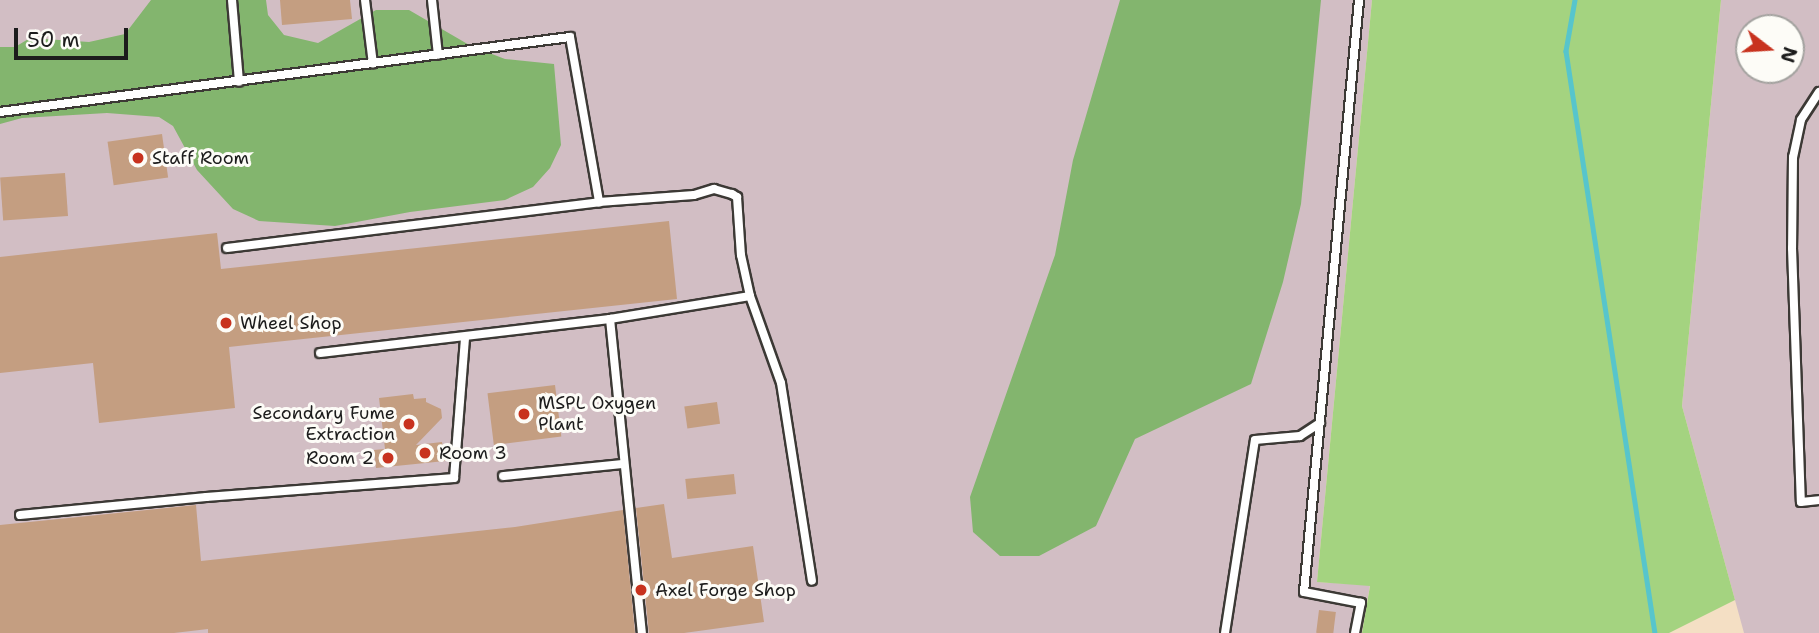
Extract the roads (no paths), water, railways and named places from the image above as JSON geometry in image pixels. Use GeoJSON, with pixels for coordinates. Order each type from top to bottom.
{"type":"FeatureCollection","features":[{"type":"Feature","properties":{"kind":"lane"},"geometry":{"type":"LineString","coordinates":[[232,0],[239,82]]}},
{"type":"Feature","properties":{"kind":"lane"},"geometry":{"type":"LineString","coordinates":[[365,0],[373,64]]}},
{"type":"Feature","properties":{"kind":"lane"},"geometry":{"type":"LineString","coordinates":[[432,0],[438,55]]}},
{"type":"Feature","properties":{"kind":"lane"},"geometry":{"type":"LineString","coordinates":[[1355,633],[1361,603],[1304,592],[1359,0]]}},
{"type":"Feature","properties":{"kind":"lane"},"geometry":{"type":"LineString","coordinates":[[0,112],[570,37],[599,202]]}},
{"type":"Feature","properties":{"kind":"lane"},"geometry":{"type":"LineString","coordinates":[[1819,92],[1801,120],[1793,157],[1792,247],[1801,502],[1819,500]]}},
{"type":"Feature","properties":{"kind":"lane"},"geometry":{"type":"LineString","coordinates":[[227,248],[599,202],[694,195],[714,189],[732,194],[737,197],[741,254],[750,296],[781,383],[812,581]]}},
{"type":"Feature","properties":{"kind":"lane"},"geometry":{"type":"LineString","coordinates":[[320,353],[611,319],[750,296]]}},
{"type":"Feature","properties":{"kind":"lane"},"geometry":{"type":"LineString","coordinates":[[611,319],[623,464],[628,478],[642,633]]}},
{"type":"Feature","properties":{"kind":"lane"},"geometry":{"type":"LineString","coordinates":[[20,515],[205,496],[454,478],[465,337]]}},
{"type":"Feature","properties":{"kind":"lane"},"geometry":{"type":"LineString","coordinates":[[1226,633],[1255,440],[1300,436],[1321,423]]}},
{"type":"Feature","properties":{"kind":"lane"},"geometry":{"type":"LineString","coordinates":[[503,476],[623,464]]}},
{"type":"Feature","properties":{"kind":"waterway"},"geometry":{"type":"LineString","coordinates":[[1575,0],[1566,51],[1655,633]]}},
{"type":"Feature","properties":{"kind":"place","name":"Staff Room"},"geometry":{"type":"Point","coordinates":[138,158]}},
{"type":"Feature","properties":{"kind":"place","name":"Wheel Shop"},"geometry":{"type":"Point","coordinates":[226,323]}},
{"type":"Feature","properties":{"kind":"place","name":"MSPL Oxygen Plant"},"geometry":{"type":"Point","coordinates":[524,414]}},
{"type":"Feature","properties":{"kind":"place","name":"Secondary Fume Extraction"},"geometry":{"type":"Point","coordinates":[409,424]}},
{"type":"Feature","properties":{"kind":"place","name":"Room 3"},"geometry":{"type":"Point","coordinates":[425,453]}},
{"type":"Feature","properties":{"kind":"place","name":"Room 2"},"geometry":{"type":"Point","coordinates":[388,458]}},
{"type":"Feature","properties":{"kind":"place","name":"Axel Forge Shop"},"geometry":{"type":"Point","coordinates":[641,590]}}]}
